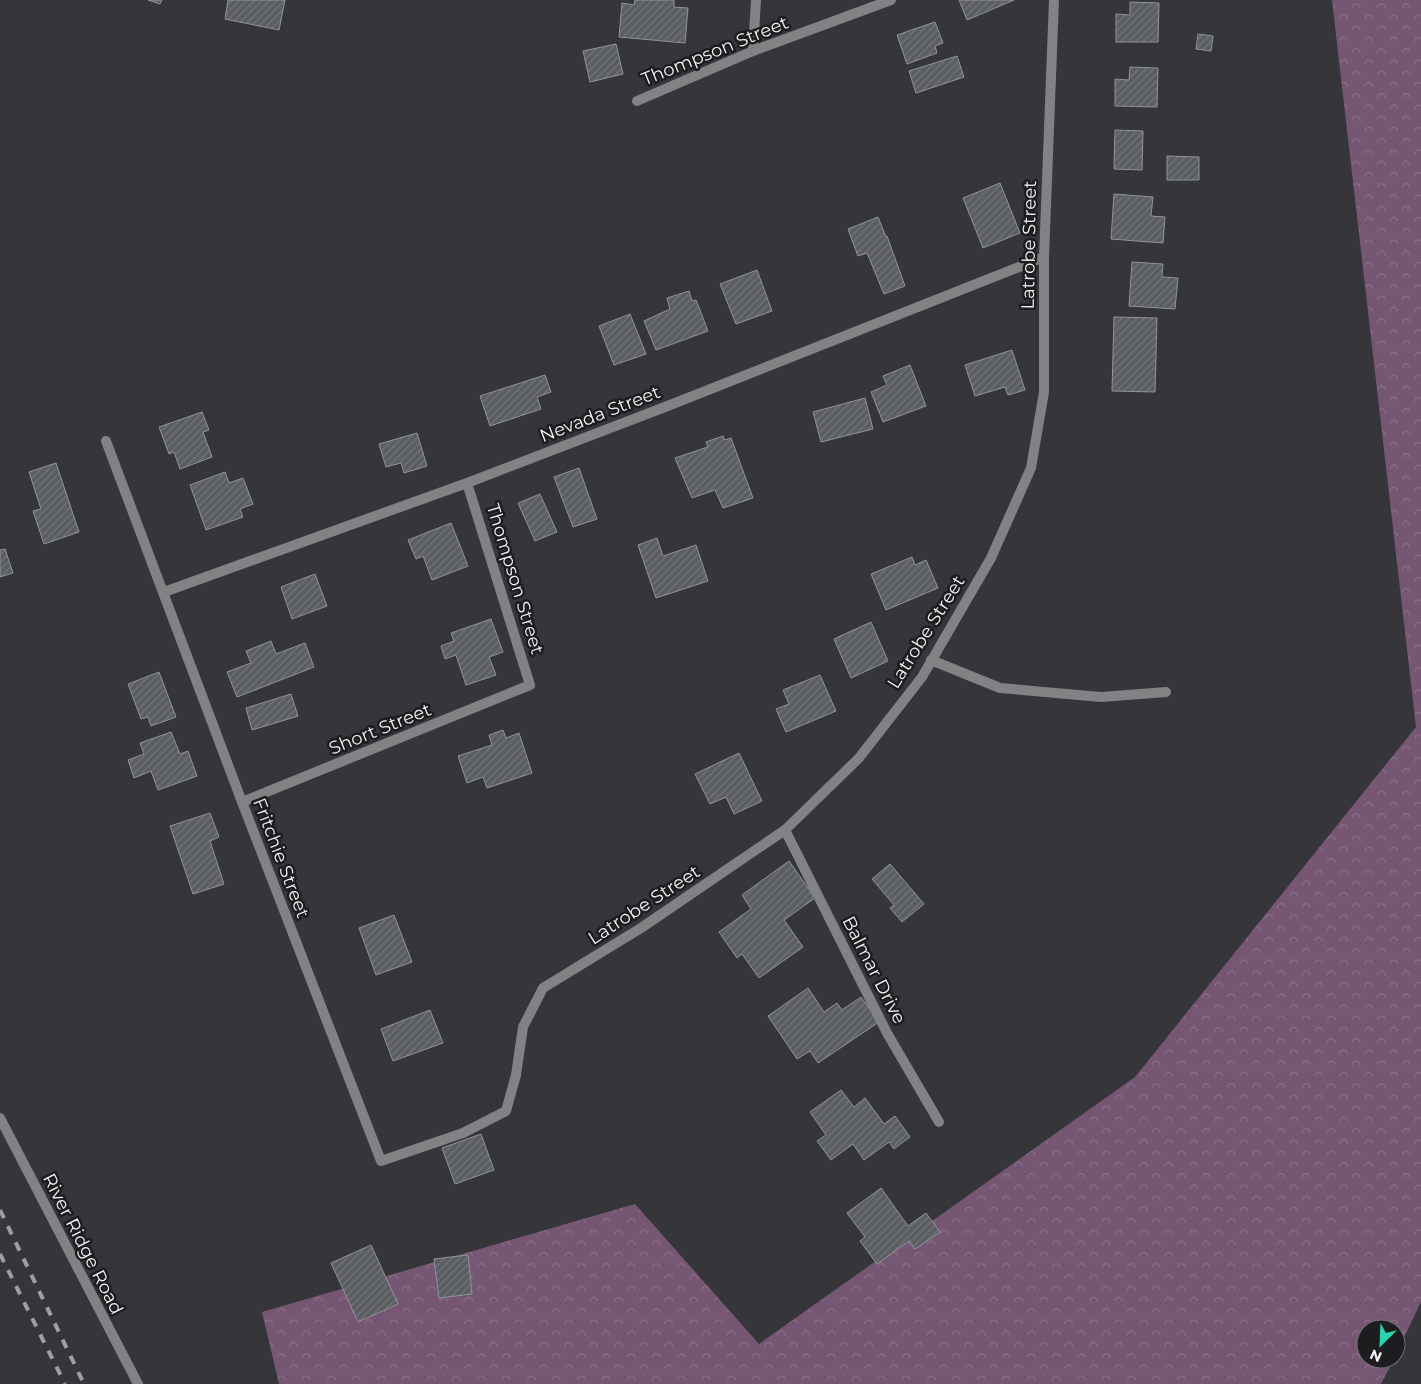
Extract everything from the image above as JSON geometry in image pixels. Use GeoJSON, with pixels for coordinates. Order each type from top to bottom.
{"type":"FeatureCollection","features":[{"type":"Feature","properties":{"kind":"street"},"geometry":{"type":"LineString","coordinates":[[753,51],[756,0]]}},
{"type":"Feature","properties":{"kind":"street","name":"Thompson Street"},"geometry":{"type":"LineString","coordinates":[[637,100],[753,51],[890,0]]}},
{"type":"Feature","properties":{"kind":"street","name":"Latrobe Street"},"geometry":{"type":"LineString","coordinates":[[506,1111],[516,1075],[523,1027],[543,988],[641,928],[784,830],[859,758],[922,677],[990,558],[1032,468],[1044,392],[1044,257],[1054,0]]}},
{"type":"Feature","properties":{"kind":"street","name":"Nevada Street"},"geometry":{"type":"LineString","coordinates":[[164,592],[468,482],[665,407],[1044,257]]}},
{"type":"Feature","properties":{"kind":"street","name":"Fritchie Street"},"geometry":{"type":"LineString","coordinates":[[106,441],[242,802],[381,1161],[462,1132],[506,1111]]}},
{"type":"Feature","properties":{"kind":"street","name":"Thompson Street"},"geometry":{"type":"LineString","coordinates":[[468,482],[530,685]]}},
{"type":"Feature","properties":{"kind":"street"},"geometry":{"type":"LineString","coordinates":[[931,660],[1000,688],[1101,697],[1166,692]]}},
{"type":"Feature","properties":{"kind":"street","name":"Short Street"},"geometry":{"type":"LineString","coordinates":[[242,802],[530,685]]}},
{"type":"Feature","properties":{"kind":"street","name":"Balmar Drive"},"geometry":{"type":"LineString","coordinates":[[784,830],[887,1033],[939,1122]]}},
{"type":"Feature","properties":{"kind":"street","name":"River Ridge Road"},"geometry":{"type":"LineString","coordinates":[[0,1118],[138,1384]]}},
{"type":"Feature","properties":{"kind":"green space"},"geometry":{"type":"Polygon","coordinates":[[[1332,0],[1421,0],[1421,1302],[1406,1333],[1406,1319],[1356,1319],[1356,1369],[1389,1369],[1381,1384],[279,1384],[262,1312],[635,1204],[759,1344],[1135,1077],[1416,727],[1332,0]]]}},
{"type":"Feature","properties":{"kind":"building"},"geometry":{"type":"Polygon","coordinates":[[[148,0],[162,0],[160,4],[148,0]]]}},
{"type":"Feature","properties":{"kind":"building"},"geometry":{"type":"Polygon","coordinates":[[[228,0],[285,0],[279,30],[225,19],[228,0]]]}},
{"type":"Feature","properties":{"kind":"building"},"geometry":{"type":"Polygon","coordinates":[[[635,0],[674,0],[674,7],[688,8],[685,43],[619,37],[622,3],[634,5],[635,0]]]}},
{"type":"Feature","properties":{"kind":"building"},"geometry":{"type":"Polygon","coordinates":[[[959,0],[1014,0],[967,20],[959,0]]]}},
{"type":"Feature","properties":{"kind":"building"},"geometry":{"type":"Polygon","coordinates":[[[1130,2],[1159,3],[1158,42],[1116,42],[1116,14],[1130,15],[1130,2]]]}},
{"type":"Feature","properties":{"kind":"building"},"geometry":{"type":"Polygon","coordinates":[[[935,22],[943,43],[935,46],[937,53],[907,64],[897,35],[935,22]]]}},
{"type":"Feature","properties":{"kind":"building"},"geometry":{"type":"Polygon","coordinates":[[[1198,34],[1213,36],[1211,51],[1196,49],[1198,34]]]}},
{"type":"Feature","properties":{"kind":"building"},"geometry":{"type":"Polygon","coordinates":[[[616,44],[623,74],[590,82],[583,51],[616,44]]]}},
{"type":"Feature","properties":{"kind":"building"},"geometry":{"type":"Polygon","coordinates":[[[957,56],[964,77],[916,93],[909,71],[957,56]]]}},
{"type":"Feature","properties":{"kind":"building"},"geometry":{"type":"Polygon","coordinates":[[[1130,67],[1158,68],[1157,107],[1115,106],[1115,79],[1129,80],[1130,67]]]}},
{"type":"Feature","properties":{"kind":"building"},"geometry":{"type":"Polygon","coordinates":[[[1115,130],[1143,131],[1142,170],[1114,169],[1115,130]]]}},
{"type":"Feature","properties":{"kind":"building"},"geometry":{"type":"Polygon","coordinates":[[[1167,156],[1199,157],[1199,180],[1167,180],[1167,156]]]}},
{"type":"Feature","properties":{"kind":"building"},"geometry":{"type":"Polygon","coordinates":[[[1000,183],[1020,233],[983,248],[963,198],[1000,183]]]}},
{"type":"Feature","properties":{"kind":"building"},"geometry":{"type":"Polygon","coordinates":[[[1114,194],[1153,197],[1151,216],[1165,217],[1163,243],[1111,239],[1114,194]]]}},
{"type":"Feature","properties":{"kind":"building"},"geometry":{"type":"Polygon","coordinates":[[[878,217],[905,286],[884,294],[867,253],[858,256],[848,229],[878,217]]]}},
{"type":"Feature","properties":{"kind":"building"},"geometry":{"type":"Polygon","coordinates":[[[1132,262],[1163,264],[1162,277],[1178,278],[1175,309],[1129,306],[1132,262]]]}},
{"type":"Feature","properties":{"kind":"building"},"geometry":{"type":"Polygon","coordinates":[[[757,270],[772,311],[736,324],[720,284],[757,270]]]}},
{"type":"Feature","properties":{"kind":"building"},"geometry":{"type":"Polygon","coordinates":[[[689,291],[692,301],[696,300],[708,331],[656,350],[644,321],[670,309],[667,298],[689,291]]]}},
{"type":"Feature","properties":{"kind":"building"},"geometry":{"type":"Polygon","coordinates":[[[630,314],[646,354],[614,365],[599,326],[630,314]]]}},
{"type":"Feature","properties":{"kind":"building"},"geometry":{"type":"Polygon","coordinates":[[[1114,317],[1157,318],[1155,392],[1112,391],[1114,317]]]}},
{"type":"Feature","properties":{"kind":"building"},"geometry":{"type":"Polygon","coordinates":[[[1012,350],[1025,390],[1008,395],[1005,387],[975,396],[965,365],[1012,350]]]}},
{"type":"Feature","properties":{"kind":"building"},"geometry":{"type":"Polygon","coordinates":[[[910,365],[926,406],[883,422],[871,392],[887,385],[883,376],[910,365]]]}},
{"type":"Feature","properties":{"kind":"building"},"geometry":{"type":"Polygon","coordinates":[[[545,375],[551,392],[537,397],[541,409],[490,426],[480,396],[545,375]]]}},
{"type":"Feature","properties":{"kind":"building"},"geometry":{"type":"Polygon","coordinates":[[[865,398],[873,429],[821,442],[813,412],[865,398]]]}},
{"type":"Feature","properties":{"kind":"building"},"geometry":{"type":"Polygon","coordinates":[[[202,412],[209,430],[203,432],[212,457],[180,469],[174,452],[169,454],[159,427],[202,412]]]}},
{"type":"Feature","properties":{"kind":"building"},"geometry":{"type":"Polygon","coordinates":[[[417,433],[427,466],[404,473],[401,463],[386,467],[379,444],[417,433]]]}},
{"type":"Feature","properties":{"kind":"building"},"geometry":{"type":"Polygon","coordinates":[[[723,436],[725,440],[731,438],[753,498],[723,508],[715,490],[692,498],[675,458],[708,447],[706,442],[723,436]]]}},
{"type":"Feature","properties":{"kind":"building"},"geometry":{"type":"Polygon","coordinates":[[[56,463],[79,532],[44,544],[33,511],[41,509],[29,472],[56,463]]]}},
{"type":"Feature","properties":{"kind":"building"},"geometry":{"type":"Polygon","coordinates":[[[579,468],[597,519],[573,527],[554,477],[579,468]]]}},
{"type":"Feature","properties":{"kind":"building"},"geometry":{"type":"Polygon","coordinates":[[[225,472],[229,483],[243,478],[253,504],[240,509],[243,517],[206,530],[190,485],[225,472]]]}},
{"type":"Feature","properties":{"kind":"building"},"geometry":{"type":"Polygon","coordinates":[[[540,494],[557,532],[535,541],[518,503],[540,494]]]}},
{"type":"Feature","properties":{"kind":"building"},"geometry":{"type":"Polygon","coordinates":[[[451,523],[468,566],[432,580],[423,556],[416,559],[408,540],[451,523]]]}},
{"type":"Feature","properties":{"kind":"building"},"geometry":{"type":"Polygon","coordinates":[[[657,538],[663,556],[696,545],[708,581],[656,598],[638,545],[657,538]]]}},
{"type":"Feature","properties":{"kind":"building"},"geometry":{"type":"Polygon","coordinates":[[[5,549],[13,573],[0,577],[0,550],[5,549]]]}},
{"type":"Feature","properties":{"kind":"building"},"geometry":{"type":"Polygon","coordinates":[[[912,557],[915,565],[926,560],[938,588],[886,610],[871,574],[912,557]]]}},
{"type":"Feature","properties":{"kind":"building"},"geometry":{"type":"Polygon","coordinates":[[[315,574],[327,606],[292,619],[281,587],[315,574]]]}},
{"type":"Feature","properties":{"kind":"building"},"geometry":{"type":"Polygon","coordinates":[[[491,619],[503,652],[489,657],[496,675],[466,685],[456,655],[445,659],[441,646],[454,641],[451,633],[491,619]]]}},
{"type":"Feature","properties":{"kind":"building"},"geometry":{"type":"Polygon","coordinates":[[[871,622],[888,661],[851,678],[834,639],[871,622]]]}},
{"type":"Feature","properties":{"kind":"building"},"geometry":{"type":"Polygon","coordinates":[[[271,641],[276,654],[305,643],[314,667],[237,697],[227,672],[251,663],[246,651],[271,641]]]}},
{"type":"Feature","properties":{"kind":"building"},"geometry":{"type":"Polygon","coordinates":[[[159,672],[176,717],[151,726],[148,717],[141,719],[128,684],[159,672]]]}},
{"type":"Feature","properties":{"kind":"building"},"geometry":{"type":"Polygon","coordinates":[[[820,675],[836,711],[786,732],[776,709],[789,704],[783,690],[820,675]]]}},
{"type":"Feature","properties":{"kind":"building"},"geometry":{"type":"Polygon","coordinates":[[[291,694],[298,716],[252,730],[246,708],[291,694]]]}},
{"type":"Feature","properties":{"kind":"building"},"geometry":{"type":"Polygon","coordinates":[[[503,730],[506,738],[519,733],[532,773],[487,788],[483,777],[467,783],[458,756],[492,745],[489,735],[503,730]]]}},
{"type":"Feature","properties":{"kind":"building"},"geometry":{"type":"Polygon","coordinates":[[[171,732],[180,754],[188,751],[197,776],[158,790],[151,771],[134,778],[128,760],[144,754],[140,743],[171,732]]]}},
{"type":"Feature","properties":{"kind":"building"},"geometry":{"type":"Polygon","coordinates":[[[739,753],[762,801],[734,814],[726,797],[710,804],[695,774],[739,753]]]}},
{"type":"Feature","properties":{"kind":"building"},"geometry":{"type":"Polygon","coordinates":[[[210,813],[219,837],[210,841],[224,884],[193,894],[170,826],[210,813]]]}},
{"type":"Feature","properties":{"kind":"building"},"geometry":{"type":"Polygon","coordinates":[[[789,861],[815,898],[784,920],[803,947],[759,978],[742,954],[737,958],[719,932],[751,909],[742,895],[789,861]]]}},
{"type":"Feature","properties":{"kind":"building"},"geometry":{"type":"Polygon","coordinates":[[[890,864],[924,904],[902,922],[890,908],[894,905],[872,879],[890,864]]]}},
{"type":"Feature","properties":{"kind":"building"},"geometry":{"type":"Polygon","coordinates":[[[394,915],[412,962],[376,975],[359,928],[394,915]]]}},
{"type":"Feature","properties":{"kind":"building"},"geometry":{"type":"Polygon","coordinates":[[[808,988],[824,1012],[837,1003],[842,1010],[861,997],[879,1022],[818,1063],[810,1051],[797,1059],[768,1016],[808,988]]]}},
{"type":"Feature","properties":{"kind":"building"},"geometry":{"type":"Polygon","coordinates":[[[430,1010],[443,1043],[393,1061],[381,1029],[430,1010]]]}},
{"type":"Feature","properties":{"kind":"building"},"geometry":{"type":"Polygon","coordinates":[[[841,1090],[854,1107],[865,1098],[884,1124],[895,1116],[910,1137],[894,1149],[889,1142],[864,1160],[853,1144],[831,1160],[817,1141],[826,1135],[810,1112],[841,1090]]]}},
{"type":"Feature","properties":{"kind":"building"},"geometry":{"type":"Polygon","coordinates":[[[481,1134],[494,1170],[455,1184],[442,1148],[481,1134]]]}},
{"type":"Feature","properties":{"kind":"building"},"geometry":{"type":"Polygon","coordinates":[[[881,1188],[908,1226],[926,1213],[940,1232],[915,1249],[909,1241],[877,1264],[860,1241],[865,1237],[847,1213],[881,1188]]]}},
{"type":"Feature","properties":{"kind":"building"},"geometry":{"type":"Polygon","coordinates":[[[371,1245],[398,1304],[358,1322],[331,1263],[371,1245]]]}},
{"type":"Feature","properties":{"kind":"building"},"geometry":{"type":"Polygon","coordinates":[[[468,1255],[472,1294],[439,1298],[434,1259],[468,1255]]]}},
{"type":"Feature","properties":{"kind":"railway"},"geometry":{"type":"LineString","coordinates":[[0,1210],[84,1384]]}},
{"type":"Feature","properties":{"kind":"railway"},"geometry":{"type":"LineString","coordinates":[[0,1254],[65,1384]]}}]}
